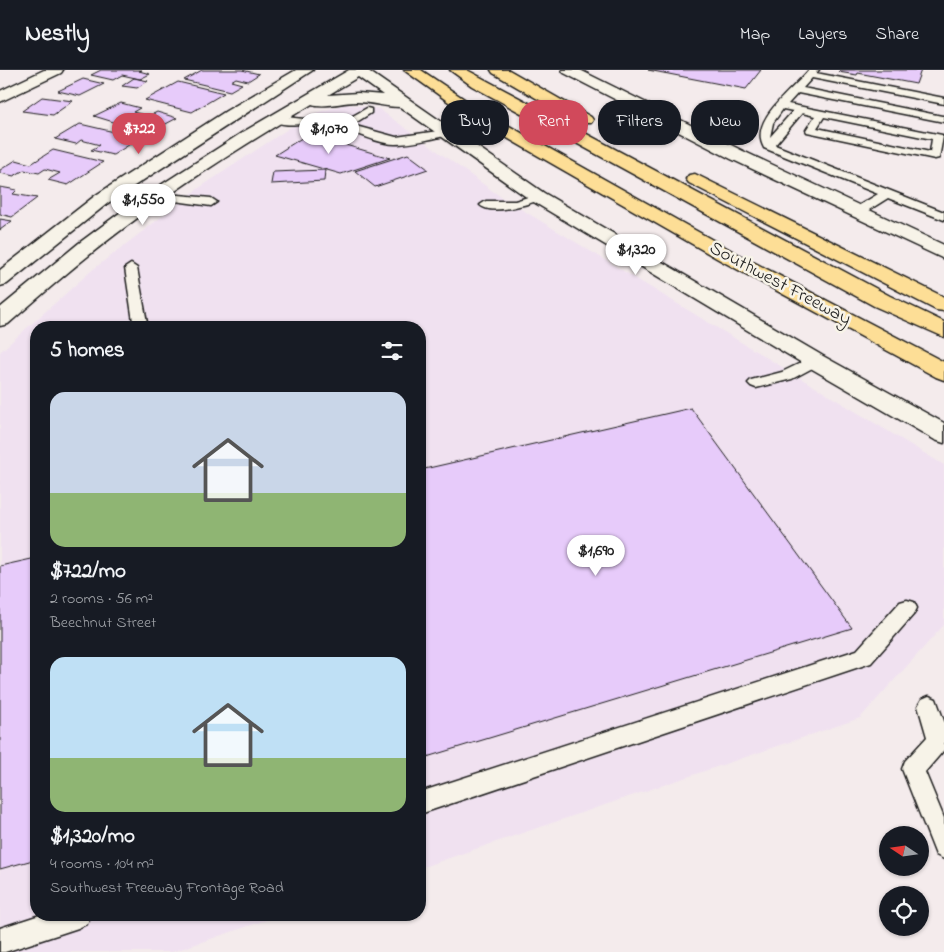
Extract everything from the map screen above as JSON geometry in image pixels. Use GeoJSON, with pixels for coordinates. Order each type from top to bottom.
{"type":"FeatureCollection","features":[{"type":"Feature","properties":{"kind":"highway","name":"Southwest Freeway"},"geometry":{"type":"LineString","coordinates":[[411,70],[474,112],[727,256],[944,372]]}},
{"type":"Feature","properties":{"kind":"highway"},"geometry":{"type":"LineString","coordinates":[[498,70],[598,127]]}},
{"type":"Feature","properties":{"kind":"highway"},"geometry":{"type":"LineString","coordinates":[[461,73],[873,296],[944,330]]}},
{"type":"Feature","properties":{"kind":"highway"},"geometry":{"type":"LineString","coordinates":[[681,172],[944,304]]}},
{"type":"Feature","properties":{"kind":"main road"},"geometry":{"type":"LineString","coordinates":[[0,97],[56,70]]}},
{"type":"Feature","properties":{"kind":"main road"},"geometry":{"type":"LineString","coordinates":[[0,280],[102,199],[217,123],[306,70]]}},
{"type":"Feature","properties":{"kind":"main road"},"geometry":{"type":"LineString","coordinates":[[0,319],[66,264],[139,208],[277,118],[359,70],[388,83],[405,105],[441,130]]}},
{"type":"Feature","properties":{"kind":"main road"},"geometry":{"type":"LineString","coordinates":[[569,70],[737,155],[944,253]]}},
{"type":"Feature","properties":{"kind":"main road"},"geometry":{"type":"LineString","coordinates":[[303,104],[351,96],[378,98],[405,105]]}},
{"type":"Feature","properties":{"kind":"main road"},"geometry":{"type":"LineString","coordinates":[[462,145],[538,197],[815,361],[944,434]]}},
{"type":"Feature","properties":{"kind":"main road"},"geometry":{"type":"LineString","coordinates":[[102,199],[139,208]]}},
{"type":"Feature","properties":{"kind":"lane"},"geometry":{"type":"LineString","coordinates":[[768,146],[765,131],[772,118],[812,72],[944,103],[935,156],[811,130],[821,114]]}},
{"type":"Feature","properties":{"kind":"lane"},"geometry":{"type":"LineString","coordinates":[[797,90],[942,120]]}},
{"type":"Feature","properties":{"kind":"lane"},"geometry":{"type":"LineString","coordinates":[[782,106],[938,137]]}},
{"type":"Feature","properties":{"kind":"lane"},"geometry":{"type":"LineString","coordinates":[[768,146],[799,110]]}},
{"type":"Feature","properties":{"kind":"lane"},"geometry":{"type":"LineString","coordinates":[[345,125],[367,111]]}},
{"type":"Feature","properties":{"kind":"lane"},"geometry":{"type":"LineString","coordinates":[[277,118],[304,122],[324,120],[396,141],[414,140],[441,134]]}},
{"type":"Feature","properties":{"kind":"lane"},"geometry":{"type":"LineString","coordinates":[[768,146],[944,216]]}},
{"type":"Feature","properties":{"kind":"lane"},"geometry":{"type":"LineString","coordinates":[[857,212],[886,194]]}},
{"type":"Feature","properties":{"kind":"lane"},"geometry":{"type":"LineString","coordinates":[[158,196],[211,202]]}},
{"type":"Feature","properties":{"kind":"lane"},"geometry":{"type":"LineString","coordinates":[[486,205],[516,204],[538,197]]}},
{"type":"Feature","properties":{"kind":"lane"},"geometry":{"type":"LineString","coordinates":[[131,268],[140,321]]}},
{"type":"Feature","properties":{"kind":"lane"},"geometry":{"type":"LineString","coordinates":[[756,384],[788,376],[815,361]]}},
{"type":"Feature","properties":{"kind":"lane"},"geometry":{"type":"LineString","coordinates":[[426,801],[864,657],[907,608]]}},
{"type":"Feature","properties":{"kind":"lane"},"geometry":{"type":"LineString","coordinates":[[929,706],[939,740],[913,769],[944,847]]}},
{"type":"Feature","properties":{"kind":"lane"},"geometry":{"type":"LineString","coordinates":[[0,940],[59,921]]}},
{"type":"Feature","properties":{"kind":"shaded area"},"geometry":{"type":"Polygon","coordinates":[[[346,104],[379,109],[501,197],[944,465],[944,625],[860,718],[426,866],[426,321],[35,321],[91,271],[199,188],[309,115],[346,104]]]}},
{"type":"Feature","properties":{"kind":"shaded area"},"geometry":{"type":"Polygon","coordinates":[[[30,325],[30,921],[263,921],[172,952],[0,952],[0,352],[30,325]]]}},
{"type":"Feature","properties":{"kind":"building"},"geometry":{"type":"Polygon","coordinates":[[[101,70],[142,70],[139,71],[150,74],[140,79],[122,75],[113,80],[91,75],[101,70]]]}},
{"type":"Feature","properties":{"kind":"building"},"geometry":{"type":"Polygon","coordinates":[[[202,70],[242,70],[259,74],[248,81],[236,78],[231,81],[242,84],[230,91],[184,80],[202,70]]]}},
{"type":"Feature","properties":{"kind":"building"},"geometry":{"type":"Polygon","coordinates":[[[648,70],[761,70],[746,89],[648,70]]]}},
{"type":"Feature","properties":{"kind":"building"},"geometry":{"type":"Polygon","coordinates":[[[840,70],[921,70],[916,84],[858,73],[857,75],[838,72],[840,70]]]}},
{"type":"Feature","properties":{"kind":"building"},"geometry":{"type":"Polygon","coordinates":[[[134,78],[148,81],[137,88],[122,86],[134,78]]]}},
{"type":"Feature","properties":{"kind":"building"},"geometry":{"type":"Polygon","coordinates":[[[83,79],[104,84],[80,96],[58,91],[83,79]]]}},
{"type":"Feature","properties":{"kind":"building"},"geometry":{"type":"Polygon","coordinates":[[[178,82],[224,93],[192,112],[145,100],[178,82]]]}},
{"type":"Feature","properties":{"kind":"building"},"geometry":{"type":"Polygon","coordinates":[[[42,97],[73,101],[53,115],[22,111],[42,97]]]}},
{"type":"Feature","properties":{"kind":"building"},"geometry":{"type":"Polygon","coordinates":[[[121,103],[140,108],[133,112],[149,116],[157,112],[177,118],[149,133],[94,116],[121,103]]]}},
{"type":"Feature","properties":{"kind":"building"},"geometry":{"type":"Polygon","coordinates":[[[80,124],[140,138],[113,155],[91,150],[100,145],[81,140],[76,144],[55,139],[80,124]]]}},
{"type":"Feature","properties":{"kind":"building"},"geometry":{"type":"Polygon","coordinates":[[[308,134],[390,158],[341,174],[275,155],[308,134]]]}},
{"type":"Feature","properties":{"kind":"building"},"geometry":{"type":"Polygon","coordinates":[[[53,150],[103,162],[68,185],[48,180],[60,173],[45,169],[39,173],[24,170],[14,176],[0,173],[0,170],[16,160],[31,164],[53,150]]]}},
{"type":"Feature","properties":{"kind":"building"},"geometry":{"type":"Polygon","coordinates":[[[408,154],[428,169],[375,187],[355,171],[408,154]]]}},
{"type":"Feature","properties":{"kind":"building"},"geometry":{"type":"Polygon","coordinates":[[[325,170],[324,181],[271,184],[273,172],[325,170]]]}},
{"type":"Feature","properties":{"kind":"building"},"geometry":{"type":"Polygon","coordinates":[[[0,187],[17,190],[13,194],[37,198],[12,217],[0,214],[0,187]]]}},
{"type":"Feature","properties":{"kind":"building"},"geometry":{"type":"Polygon","coordinates":[[[0,219],[12,221],[0,230],[0,219]]]}},
{"type":"Feature","properties":{"kind":"building"},"geometry":{"type":"Polygon","coordinates":[[[691,408],[852,628],[426,757],[426,469],[691,408]]]}},
{"type":"Feature","properties":{"kind":"building"},"geometry":{"type":"Polygon","coordinates":[[[30,559],[30,861],[0,869],[0,566],[30,559]]]}}]}
